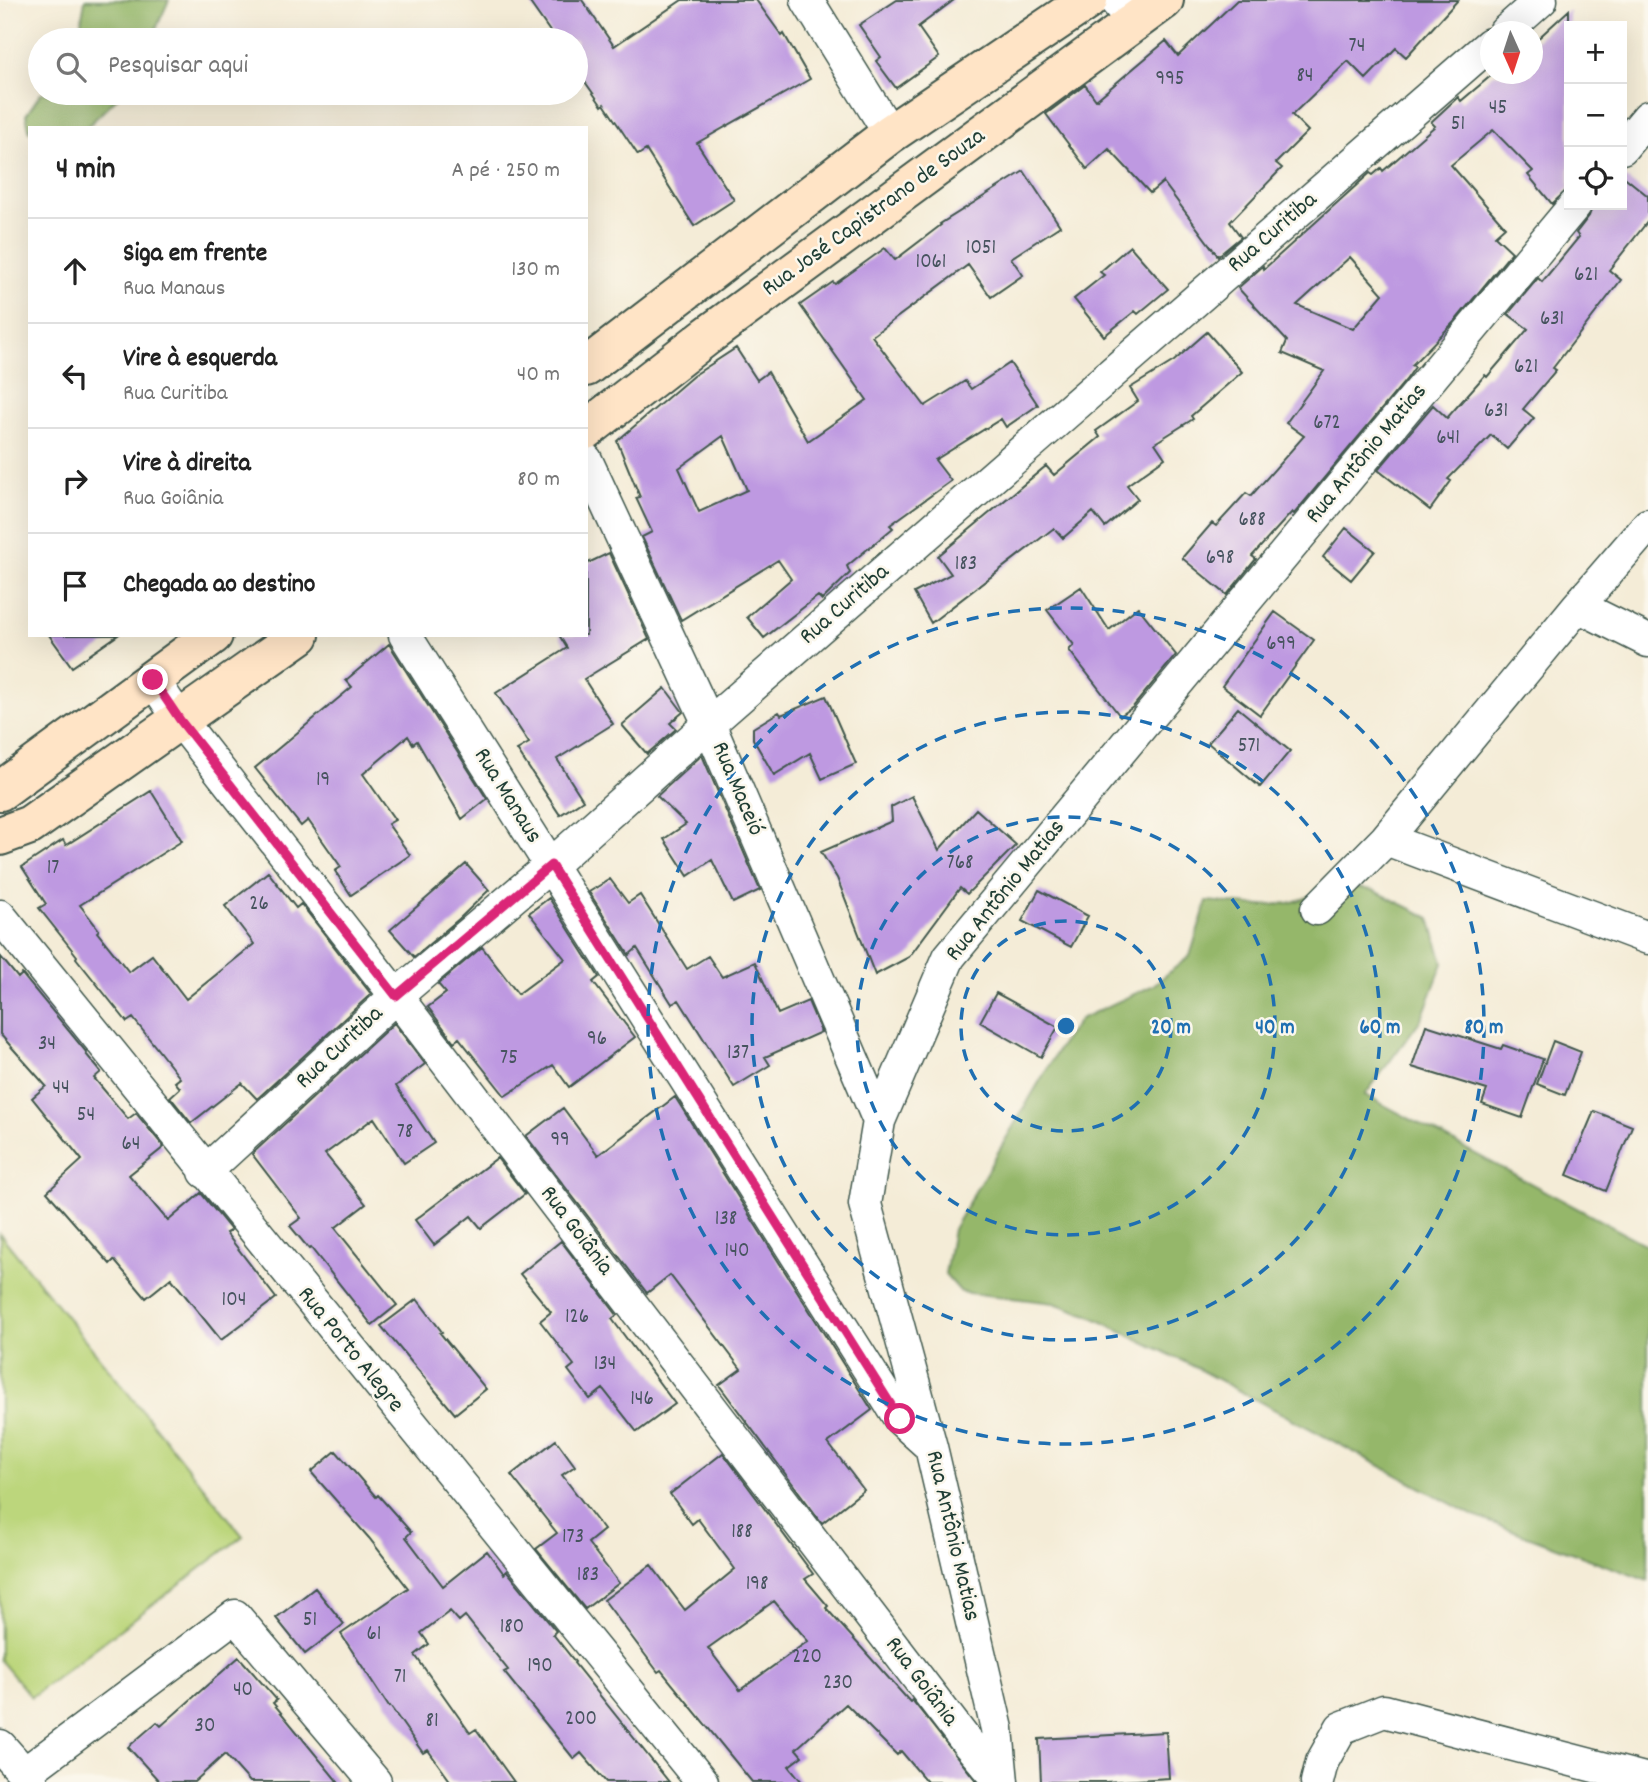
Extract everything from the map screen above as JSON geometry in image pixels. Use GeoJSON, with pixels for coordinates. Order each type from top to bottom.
{"type":"FeatureCollection","features":[{"type":"Feature","properties":{"kind":"main road","name":"Rua José Capistrano de Souza"},"geometry":{"type":"LineString","coordinates":[[588,365],[890,134],[1088,0]]}},
{"type":"Feature","properties":{"kind":"main road","name":"Rua José Capistrano de Souza"},"geometry":{"type":"LineString","coordinates":[[588,428],[1124,11],[1164,0]]}},
{"type":"Feature","properties":{"kind":"main road"},"geometry":{"type":"LineString","coordinates":[[678,296],[706,336]]}},
{"type":"Feature","properties":{"kind":"main road"},"geometry":{"type":"LineString","coordinates":[[0,791],[210,637]]}},
{"type":"Feature","properties":{"kind":"main road"},"geometry":{"type":"LineString","coordinates":[[0,836],[30,825],[297,637]]}},
{"type":"Feature","properties":{"kind":"street"},"geometry":{"type":"LineString","coordinates":[[807,0],[890,134]]}},
{"type":"Feature","properties":{"kind":"street"},"geometry":{"type":"LineString","coordinates":[[1518,21],[1542,0]]}},
{"type":"Feature","properties":{"kind":"street","name":"Rua Curitiba"},"geometry":{"type":"LineString","coordinates":[[205,1172],[396,996],[551,865],[709,724],[1480,53]]}},
{"type":"Feature","properties":{"kind":"street"},"geometry":{"type":"LineString","coordinates":[[1623,147],[1648,117]]}},
{"type":"Feature","properties":{"kind":"street","name":"Rua Antônio Matias"},"geometry":{"type":"LineString","coordinates":[[1001,1782],[998,1729],[931,1447],[865,1205],[879,1121],[949,957],[1571,210]]}},
{"type":"Feature","properties":{"kind":"street","name":"Rua Maceió"},"geometry":{"type":"LineString","coordinates":[[588,464],[709,724],[879,1121]]}},
{"type":"Feature","properties":{"kind":"street"},"geometry":{"type":"LineString","coordinates":[[1317,909],[1386,839],[1648,525]]}},
{"type":"Feature","properties":{"kind":"street"},"geometry":{"type":"LineString","coordinates":[[1578,606],[1648,641]]}},
{"type":"Feature","properties":{"kind":"street","name":"Rua Manaus"},"geometry":{"type":"LineString","coordinates":[[406,637],[900,1419],[931,1447]]}},
{"type":"Feature","properties":{"kind":"street","name":"Rua Goiânia"},"geometry":{"type":"LineString","coordinates":[[153,680],[180,720],[396,996],[966,1741],[1001,1782]]}},
{"type":"Feature","properties":{"kind":"street"},"geometry":{"type":"LineString","coordinates":[[1386,839],[1648,938]]}},
{"type":"Feature","properties":{"kind":"street","name":"Rua Porto Alegre"},"geometry":{"type":"LineString","coordinates":[[0,916],[702,1782]]}},
{"type":"Feature","properties":{"kind":"street"},"geometry":{"type":"LineString","coordinates":[[0,1746],[29,1778],[235,1616],[375,1782]]}},
{"type":"Feature","properties":{"kind":"street"},"geometry":{"type":"LineString","coordinates":[[1317,1782],[1322,1762],[1341,1728],[1384,1711],[1648,1780]]}},
{"type":"Feature","properties":{"kind":"street"},"geometry":{"type":"LineString","coordinates":[[966,1741],[998,1729]]}},
{"type":"Feature","properties":{"kind":"green space"},"geometry":{"type":"Polygon","coordinates":[[[85,0],[169,0],[156,28],[80,28],[85,0]]]}},
{"type":"Feature","properties":{"kind":"green space"},"geometry":{"type":"Polygon","coordinates":[[[33,105],[110,105],[88,126],[28,126],[26,115],[33,105]]]}},
{"type":"Feature","properties":{"kind":"green space"},"geometry":{"type":"Polygon","coordinates":[[[1345,886],[1373,890],[1430,918],[1443,963],[1422,1018],[1365,1095],[1648,1246],[1648,1581],[1474,1516],[1189,1364],[1088,1315],[1054,1303],[961,1292],[945,1274],[953,1229],[1062,1043],[1080,1019],[1152,986],[1190,956],[1207,901],[1261,906],[1289,903],[1345,886]]]}},
{"type":"Feature","properties":{"kind":"green space"},"geometry":{"type":"Polygon","coordinates":[[[0,1234],[243,1536],[31,1697],[0,1660],[0,1234]]]}},
{"type":"Feature","properties":{"kind":"building"},"geometry":{"type":"Polygon","coordinates":[[[528,0],[582,0],[614,46],[682,0],[756,0],[782,36],[784,34],[810,79],[697,143],[734,200],[694,226],[646,150],[638,155],[604,104],[602,106],[588,86],[588,28],[548,28],[528,0]]]}},
{"type":"Feature","properties":{"kind":"building"},"geometry":{"type":"Polygon","coordinates":[[[897,0],[954,0],[918,27],[939,57],[896,88],[876,61],[881,57],[859,25],[897,0]]]}},
{"type":"Feature","properties":{"kind":"building"},"geometry":{"type":"Polygon","coordinates":[[[1237,0],[1458,0],[1406,57],[1396,48],[1366,79],[1348,61],[1292,115],[1308,131],[1276,163],[1282,168],[1230,222],[1241,237],[1218,256],[1163,182],[1150,193],[1109,149],[1087,169],[1046,114],[1085,85],[1096,100],[1166,41],[1178,56],[1237,0]]]}},
{"type":"Feature","properties":{"kind":"building"},"geometry":{"type":"Polygon","coordinates":[[[1569,10],[1569,21],[1564,21],[1564,193],[1552,204],[1528,175],[1533,171],[1493,130],[1451,165],[1505,227],[1495,236],[1512,252],[1456,320],[1412,365],[1415,367],[1406,380],[1294,514],[1292,512],[1252,556],[1256,559],[1227,595],[1182,558],[1212,523],[1216,526],[1246,493],[1251,496],[1304,436],[1286,423],[1324,371],[1282,353],[1287,341],[1238,288],[1263,266],[1264,269],[1370,173],[1373,175],[1381,168],[1383,171],[1435,126],[1431,122],[1458,97],[1461,101],[1481,84],[1543,84],[1543,34],[1569,10]],[[1350,257],[1297,305],[1353,329],[1383,294],[1350,257]]]}},
{"type":"Feature","properties":{"kind":"building"},"geometry":{"type":"Polygon","coordinates":[[[1024,171],[1060,226],[1011,258],[1023,275],[991,297],[968,265],[872,336],[925,406],[965,381],[971,389],[1010,363],[1038,405],[1006,427],[1001,419],[935,460],[951,481],[890,525],[893,528],[847,566],[850,573],[822,600],[818,596],[764,638],[747,617],[791,579],[778,560],[681,620],[642,537],[652,532],[636,498],[640,497],[617,441],[693,376],[736,348],[757,380],[768,372],[808,441],[867,400],[800,305],[885,248],[895,260],[940,224],[1024,171]],[[723,436],[679,468],[699,512],[747,490],[723,436]]]}},
{"type":"Feature","properties":{"kind":"building"},"geometry":{"type":"Polygon","coordinates":[[[1627,179],[1648,196],[1648,221],[1609,270],[1621,280],[1553,368],[1556,370],[1523,409],[1534,418],[1507,449],[1491,435],[1448,479],[1451,481],[1430,510],[1378,470],[1433,405],[1447,418],[1528,329],[1508,314],[1538,278],[1542,282],[1579,237],[1576,233],[1591,210],[1627,210],[1627,179]]]}},
{"type":"Feature","properties":{"kind":"building"},"geometry":{"type":"Polygon","coordinates":[[[1130,246],[1168,289],[1138,314],[1135,311],[1104,336],[1074,299],[1104,275],[1100,272],[1130,246]]]}},
{"type":"Feature","properties":{"kind":"building"},"geometry":{"type":"Polygon","coordinates":[[[1207,332],[1242,372],[1191,416],[1193,419],[1155,443],[1165,458],[1127,485],[1138,499],[1105,527],[1093,512],[1063,538],[1054,528],[931,623],[914,593],[951,574],[938,556],[1046,466],[1054,475],[1100,437],[1096,431],[1138,401],[1130,388],[1174,361],[1207,332]]]}},
{"type":"Feature","properties":{"kind":"building"},"geometry":{"type":"Polygon","coordinates":[[[1346,528],[1375,551],[1351,580],[1323,557],[1346,528]]]}},
{"type":"Feature","properties":{"kind":"building"},"geometry":{"type":"Polygon","coordinates":[[[609,553],[649,639],[584,679],[613,724],[557,759],[583,800],[560,815],[517,750],[529,743],[496,693],[567,648],[560,637],[588,637],[588,563],[609,553]]]}},
{"type":"Feature","properties":{"kind":"building"},"geometry":{"type":"Polygon","coordinates":[[[1081,587],[1109,630],[1138,607],[1176,655],[1133,707],[1120,716],[1069,650],[1074,645],[1047,610],[1081,587]]]}},
{"type":"Feature","properties":{"kind":"building"},"geometry":{"type":"Polygon","coordinates":[[[1275,612],[1314,640],[1260,715],[1222,686],[1275,612]]]}},
{"type":"Feature","properties":{"kind":"building"},"geometry":{"type":"Polygon","coordinates":[[[50,637],[115,637],[72,667],[50,637]]]}},
{"type":"Feature","properties":{"kind":"building"},"geometry":{"type":"Polygon","coordinates":[[[389,644],[487,799],[462,819],[417,741],[413,744],[408,736],[363,774],[395,820],[388,824],[410,855],[351,895],[335,871],[341,867],[308,820],[301,826],[255,768],[352,687],[346,680],[389,644]]]}},
{"type":"Feature","properties":{"kind":"building"},"geometry":{"type":"Polygon","coordinates":[[[665,688],[683,712],[670,723],[676,729],[647,754],[622,725],[665,688]]]}},
{"type":"Feature","properties":{"kind":"building"},"geometry":{"type":"Polygon","coordinates":[[[826,696],[856,764],[822,779],[810,753],[774,775],[753,739],[753,728],[779,712],[781,715],[826,696]]]}},
{"type":"Feature","properties":{"kind":"building"},"geometry":{"type":"Polygon","coordinates":[[[1238,708],[1290,751],[1260,787],[1208,743],[1238,708]]]}},
{"type":"Feature","properties":{"kind":"building"},"geometry":{"type":"Polygon","coordinates":[[[702,755],[760,890],[733,903],[712,860],[688,876],[664,839],[686,824],[657,796],[702,755]]]}},
{"type":"Feature","properties":{"kind":"building"},"geometry":{"type":"Polygon","coordinates":[[[151,791],[182,841],[80,905],[99,930],[97,932],[129,972],[152,955],[186,999],[254,944],[225,906],[268,872],[296,908],[301,904],[371,994],[257,1099],[242,1083],[191,1123],[170,1097],[180,1088],[175,1082],[180,1078],[133,1018],[127,1022],[76,958],[39,908],[46,904],[22,867],[63,840],[66,845],[151,791]]]}},
{"type":"Feature","properties":{"kind":"building"},"geometry":{"type":"Polygon","coordinates":[[[912,796],[939,850],[976,809],[1016,845],[967,894],[960,888],[909,957],[875,975],[837,878],[821,852],[892,821],[891,807],[912,796]]]}},
{"type":"Feature","properties":{"kind":"building"},"geometry":{"type":"Polygon","coordinates":[[[466,864],[489,890],[414,957],[390,930],[466,864]]]}},
{"type":"Feature","properties":{"kind":"building"},"geometry":{"type":"Polygon","coordinates":[[[610,879],[628,903],[640,895],[687,969],[708,956],[722,977],[755,962],[778,1014],[808,1001],[821,1032],[765,1057],[770,1065],[734,1087],[679,1000],[672,1004],[637,948],[629,955],[589,892],[610,879]]]}},
{"type":"Feature","properties":{"kind":"building"},"geometry":{"type":"Polygon","coordinates":[[[1039,890],[1088,916],[1071,947],[1022,921],[1039,890]]]}},
{"type":"Feature","properties":{"kind":"building"},"geometry":{"type":"Polygon","coordinates":[[[549,898],[599,977],[593,982],[635,1037],[569,1087],[553,1065],[505,1096],[459,1038],[454,1042],[428,1007],[446,993],[438,984],[482,947],[518,994],[565,959],[529,913],[549,898]]]}},
{"type":"Feature","properties":{"kind":"building"},"geometry":{"type":"Polygon","coordinates":[[[0,956],[18,978],[22,974],[87,1053],[101,1072],[94,1078],[128,1119],[136,1113],[164,1147],[129,1175],[168,1221],[201,1193],[231,1230],[226,1233],[276,1298],[221,1340],[171,1278],[146,1298],[114,1260],[110,1264],[47,1192],[82,1160],[32,1098],[46,1086],[0,1034],[0,956]]]}},
{"type":"Feature","properties":{"kind":"building"},"geometry":{"type":"Polygon","coordinates":[[[996,993],[1058,1027],[1041,1057],[980,1022],[996,993]]]}},
{"type":"Feature","properties":{"kind":"building"},"geometry":{"type":"Polygon","coordinates":[[[394,1023],[425,1064],[396,1086],[434,1143],[404,1163],[374,1118],[325,1154],[366,1204],[335,1228],[397,1305],[372,1325],[311,1248],[309,1249],[290,1226],[301,1218],[252,1154],[394,1023]]]}},
{"type":"Feature","properties":{"kind":"building"},"geometry":{"type":"Polygon","coordinates":[[[1426,1025],[1501,1049],[1503,1045],[1543,1059],[1522,1118],[1482,1104],[1487,1090],[1412,1067],[1426,1025]]]}},
{"type":"Feature","properties":{"kind":"building"},"geometry":{"type":"Polygon","coordinates":[[[1553,1041],[1581,1052],[1565,1095],[1537,1084],[1553,1041]]]}},
{"type":"Feature","properties":{"kind":"building"},"geometry":{"type":"Polygon","coordinates":[[[675,1097],[872,1410],[828,1443],[864,1490],[822,1523],[719,1385],[741,1369],[670,1275],[647,1293],[526,1136],[563,1108],[598,1155],[675,1097]]]}},
{"type":"Feature","properties":{"kind":"building"},"geometry":{"type":"Polygon","coordinates":[[[1594,1111],[1632,1126],[1606,1191],[1567,1175],[1594,1111]]]}},
{"type":"Feature","properties":{"kind":"building"},"geometry":{"type":"Polygon","coordinates":[[[497,1158],[525,1194],[481,1228],[471,1216],[434,1245],[415,1220],[497,1158]]]}},
{"type":"Feature","properties":{"kind":"building"},"geometry":{"type":"Polygon","coordinates":[[[561,1241],[617,1315],[612,1319],[675,1404],[637,1432],[603,1389],[590,1399],[568,1370],[574,1365],[540,1321],[551,1312],[520,1274],[561,1241]]]}},
{"type":"Feature","properties":{"kind":"building"},"geometry":{"type":"Polygon","coordinates":[[[417,1299],[442,1332],[440,1333],[486,1389],[455,1414],[381,1326],[417,1299]]]}},
{"type":"Feature","properties":{"kind":"building"},"geometry":{"type":"Polygon","coordinates":[[[556,1440],[575,1466],[562,1475],[604,1530],[588,1543],[619,1583],[585,1609],[536,1549],[557,1533],[511,1475],[556,1440]]]}},
{"type":"Feature","properties":{"kind":"building"},"geometry":{"type":"Polygon","coordinates":[[[336,1451],[411,1532],[406,1537],[443,1586],[487,1551],[504,1574],[507,1571],[556,1631],[553,1634],[574,1663],[669,1782],[606,1782],[581,1753],[574,1759],[504,1672],[508,1670],[465,1616],[459,1621],[450,1611],[421,1633],[429,1644],[415,1655],[470,1733],[476,1729],[514,1782],[451,1782],[428,1750],[423,1753],[341,1634],[408,1588],[369,1538],[311,1472],[336,1451]]]}},
{"type":"Feature","properties":{"kind":"building"},"geometry":{"type":"Polygon","coordinates":[[[723,1453],[813,1574],[805,1579],[828,1606],[826,1608],[910,1702],[912,1700],[977,1782],[927,1782],[901,1751],[897,1755],[846,1704],[796,1749],[802,1756],[789,1766],[802,1782],[752,1782],[661,1670],[658,1672],[604,1600],[651,1565],[685,1610],[735,1569],[698,1519],[692,1524],[670,1494],[723,1453]],[[774,1601],[708,1648],[740,1690],[808,1641],[774,1601]]]}},
{"type":"Feature","properties":{"kind":"building"},"geometry":{"type":"Polygon","coordinates":[[[315,1588],[344,1624],[305,1654],[276,1618],[315,1588]]]}},
{"type":"Feature","properties":{"kind":"building"},"geometry":{"type":"Polygon","coordinates":[[[239,1657],[277,1700],[273,1703],[338,1782],[250,1782],[225,1754],[194,1782],[160,1782],[128,1747],[157,1722],[161,1726],[239,1657]]]}},
{"type":"Feature","properties":{"kind":"building"},"geometry":{"type":"Polygon","coordinates":[[[1166,1732],[1169,1778],[1041,1782],[1039,1739],[1166,1732]]]}},
{"type":"Feature","properties":{"kind":"route"},"geometry":{"type":"LineString","coordinates":[[153,680],[180,720],[396,996],[551,865],[900,1419]]}}]}
